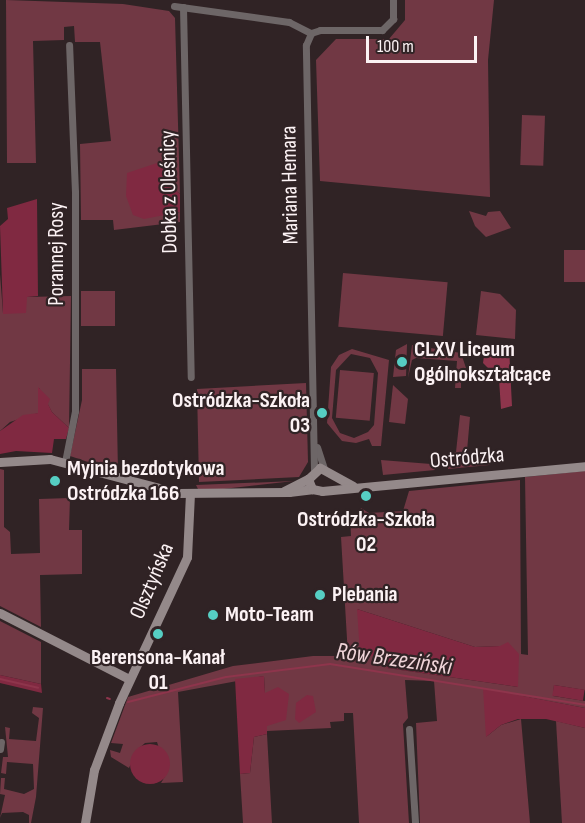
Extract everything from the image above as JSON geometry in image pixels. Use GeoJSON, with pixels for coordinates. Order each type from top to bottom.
{"type":"FeatureCollection","features":[{"type":"Feature","properties":{"kind":"street"},"geometry":{"type":"LineString","coordinates":[[174,6],[289,22],[311,33],[382,30],[393,19],[393,0]]}},
{"type":"Feature","properties":{"kind":"street","name":"Dobka z Oleśnicy"},"geometry":{"type":"LineString","coordinates":[[183,7],[191,376]]}},
{"type":"Feature","properties":{"kind":"street","name":"Mariana Hemara"},"geometry":{"type":"LineString","coordinates":[[311,33],[305,57],[316,444],[319,473]]}},
{"type":"Feature","properties":{"kind":"street","name":"Porannej Rosy"},"geometry":{"type":"LineString","coordinates":[[64,462],[75,411],[75,192],[69,45]]}},
{"type":"Feature","properties":{"kind":"street"},"geometry":{"type":"LineString","coordinates":[[0,462],[36,458],[64,462],[152,488],[190,494],[312,489],[319,473]]}},
{"type":"Feature","properties":{"kind":"street","name":"Ostródzka"},"geometry":{"type":"LineString","coordinates":[[312,489],[585,466]]}},
{"type":"Feature","properties":{"kind":"street"},"geometry":{"type":"LineString","coordinates":[[319,473],[328,488]]}},
{"type":"Feature","properties":{"kind":"street"},"geometry":{"type":"LineString","coordinates":[[284,491],[319,473]]}},
{"type":"Feature","properties":{"kind":"street","name":"Ostródzka"},"geometry":{"type":"LineString","coordinates":[[319,473],[353,486]]}},
{"type":"Feature","properties":{"kind":"street","name":"Olsztyńska"},"geometry":{"type":"LineString","coordinates":[[85,823],[94,770],[129,679],[187,557],[190,494]]}},
{"type":"Feature","properties":{"kind":"street"},"geometry":{"type":"LineString","coordinates":[[0,613],[129,679]]}},
{"type":"Feature","properties":{"kind":"street"},"geometry":{"type":"LineString","coordinates":[[409,729],[415,823]]}},
{"type":"Feature","properties":{"kind":"street"},"geometry":{"type":"LineString","coordinates":[[0,749],[1,742]]}},
{"type":"Feature","properties":{"kind":"shaded area"},"geometry":{"type":"Polygon","coordinates":[[[6,0],[123,4],[169,11],[175,18],[180,194],[164,181],[160,162],[166,216],[180,212],[180,222],[114,230],[113,220],[81,220],[80,144],[111,141],[100,42],[75,42],[74,26],[64,27],[64,40],[33,41],[36,163],[7,163],[6,0]]]}},
{"type":"Feature","properties":{"kind":"shaded area"},"geometry":{"type":"Polygon","coordinates":[[[405,0],[494,0],[488,60],[490,197],[320,181],[316,60],[336,39],[389,39],[405,20],[405,0]]]}},
{"type":"Feature","properties":{"kind":"shaded area"},"geometry":{"type":"Polygon","coordinates":[[[522,115],[545,116],[543,166],[520,165],[522,115]]]}},
{"type":"Feature","properties":{"kind":"shaded area"},"geometry":{"type":"Polygon","coordinates":[[[160,162],[172,165],[172,171],[164,181],[180,194],[180,212],[144,219],[133,215],[126,196],[127,173],[160,162]]]}},
{"type":"Feature","properties":{"kind":"shaded area"},"geometry":{"type":"Polygon","coordinates":[[[37,199],[38,296],[27,297],[26,313],[3,314],[0,226],[8,219],[7,208],[37,199]]]}},
{"type":"Feature","properties":{"kind":"shaded area"},"geometry":{"type":"Polygon","coordinates":[[[469,211],[486,216],[488,212],[500,211],[511,228],[486,237],[475,226],[469,211]]]}},
{"type":"Feature","properties":{"kind":"shaded area"},"geometry":{"type":"Polygon","coordinates":[[[564,250],[585,250],[585,282],[564,282],[564,250]]]}},
{"type":"Feature","properties":{"kind":"shaded area"},"geometry":{"type":"Polygon","coordinates":[[[343,273],[448,282],[443,336],[338,327],[343,273]]]}},
{"type":"Feature","properties":{"kind":"shaded area"},"geometry":{"type":"Polygon","coordinates":[[[0,274],[3,313],[27,297],[71,296],[69,428],[52,412],[39,388],[38,413],[10,422],[0,431],[0,274]]]}},
{"type":"Feature","properties":{"kind":"shaded area"},"geometry":{"type":"Polygon","coordinates":[[[81,291],[115,291],[115,326],[81,326],[81,291]]]}},
{"type":"Feature","properties":{"kind":"shaded area"},"geometry":{"type":"Polygon","coordinates":[[[481,291],[500,294],[516,310],[515,339],[476,335],[481,291]]]}},
{"type":"Feature","properties":{"kind":"shaded area"},"geometry":{"type":"Polygon","coordinates":[[[407,344],[406,376],[393,377],[396,350],[407,344]]]}},
{"type":"Feature","properties":{"kind":"shaded area"},"geometry":{"type":"Polygon","coordinates":[[[412,345],[461,353],[466,368],[461,370],[461,388],[455,388],[457,361],[416,358],[412,360],[408,378],[412,345]]]}},
{"type":"Feature","properties":{"kind":"shaded area"},"geometry":{"type":"Polygon","coordinates":[[[509,347],[512,406],[501,409],[499,379],[483,363],[485,349],[509,347]]]}},
{"type":"Feature","properties":{"kind":"shaded area"},"geometry":{"type":"Polygon","coordinates":[[[352,349],[389,360],[381,446],[372,446],[369,439],[356,443],[342,441],[327,423],[331,367],[339,355],[352,349]],[[351,354],[336,370],[332,418],[340,433],[354,438],[368,432],[374,425],[378,373],[370,358],[351,354]]]}},
{"type":"Feature","properties":{"kind":"shaded area"},"geometry":{"type":"Polygon","coordinates":[[[82,369],[116,369],[118,472],[70,456],[82,400],[82,369]]]}},
{"type":"Feature","properties":{"kind":"shaded area"},"geometry":{"type":"Polygon","coordinates":[[[340,370],[374,373],[370,421],[336,418],[340,370]]]}},
{"type":"Feature","properties":{"kind":"shaded area"},"geometry":{"type":"Polygon","coordinates":[[[306,383],[308,462],[299,477],[199,482],[197,389],[306,383]]]}},
{"type":"Feature","properties":{"kind":"shaded area"},"geometry":{"type":"Polygon","coordinates":[[[393,385],[408,399],[405,424],[389,422],[393,385]]]}},
{"type":"Feature","properties":{"kind":"shaded area"},"geometry":{"type":"Polygon","coordinates":[[[38,387],[50,399],[48,404],[52,412],[69,428],[66,439],[54,439],[52,453],[16,451],[0,454],[0,431],[23,415],[38,413],[38,387]]]}},
{"type":"Feature","properties":{"kind":"shaded area"},"geometry":{"type":"Polygon","coordinates":[[[460,415],[470,417],[467,451],[449,455],[456,452],[460,415]]]}},
{"type":"Feature","properties":{"kind":"shaded area"},"geometry":{"type":"Polygon","coordinates":[[[488,455],[493,459],[489,465],[448,469],[448,459],[488,455]]]}},
{"type":"Feature","properties":{"kind":"shaded area"},"geometry":{"type":"Polygon","coordinates":[[[381,460],[431,464],[435,470],[383,475],[381,460]]]}},
{"type":"Feature","properties":{"kind":"shaded area"},"geometry":{"type":"Polygon","coordinates":[[[0,469],[4,470],[4,527],[10,532],[11,554],[40,553],[39,499],[70,498],[69,530],[82,530],[82,574],[40,575],[41,627],[0,606],[0,469]]]}},
{"type":"Feature","properties":{"kind":"shaded area"},"geometry":{"type":"Polygon","coordinates":[[[585,471],[585,690],[554,685],[553,696],[585,701],[585,708],[522,696],[486,737],[501,725],[521,719],[530,823],[420,823],[416,723],[437,721],[434,681],[405,680],[408,718],[403,724],[409,823],[359,823],[353,713],[344,713],[344,721],[330,722],[331,728],[267,731],[264,676],[178,692],[183,782],[161,783],[167,773],[157,742],[145,743],[137,750],[129,768],[111,757],[110,750],[120,753],[123,744],[111,743],[128,697],[233,666],[313,656],[348,656],[341,537],[351,536],[350,514],[359,513],[361,508],[369,513],[403,511],[409,491],[520,480],[521,654],[528,655],[525,477],[585,471]],[[357,609],[386,658],[387,668],[518,687],[500,646],[475,647],[357,609]]]}},
{"type":"Feature","properties":{"kind":"shaded area"},"geometry":{"type":"Polygon","coordinates":[[[294,481],[223,489],[198,489],[196,485],[294,481]]]}},
{"type":"Feature","properties":{"kind":"shaded area"},"geometry":{"type":"Polygon","coordinates":[[[357,609],[475,647],[500,646],[508,642],[519,654],[518,687],[387,668],[386,658],[360,654],[357,609]]]}},
{"type":"Feature","properties":{"kind":"shaded area"},"geometry":{"type":"Polygon","coordinates":[[[0,621],[41,642],[41,684],[0,675],[0,621]]]}},
{"type":"Feature","properties":{"kind":"shaded area"},"geometry":{"type":"Polygon","coordinates":[[[0,675],[41,684],[42,693],[0,683],[0,675]]]}},
{"type":"Feature","properties":{"kind":"shaded area"},"geometry":{"type":"Polygon","coordinates":[[[264,676],[265,693],[278,687],[289,694],[286,720],[267,726],[267,734],[254,737],[250,773],[240,774],[235,679],[264,676]]]}},
{"type":"Feature","properties":{"kind":"shaded area"},"geometry":{"type":"Polygon","coordinates":[[[554,685],[585,690],[583,701],[552,696],[554,685]]]}},
{"type":"Feature","properties":{"kind":"shaded area"},"geometry":{"type":"Polygon","coordinates":[[[483,688],[585,708],[585,728],[546,719],[518,719],[501,725],[486,737],[483,688]]]}},
{"type":"Feature","properties":{"kind":"shaded area"},"geometry":{"type":"Polygon","coordinates":[[[307,695],[313,696],[316,712],[299,723],[295,719],[296,703],[307,695]]]}},
{"type":"Feature","properties":{"kind":"shaded area"},"geometry":{"type":"Polygon","coordinates":[[[33,707],[43,708],[36,797],[31,823],[29,823],[29,815],[23,812],[2,813],[0,818],[5,795],[0,794],[1,778],[5,778],[4,789],[24,794],[34,789],[33,764],[7,762],[6,774],[1,773],[3,757],[8,757],[5,727],[10,728],[9,739],[36,741],[39,718],[32,713],[33,707]]]}},
{"type":"Feature","properties":{"kind":"shaded area"},"geometry":{"type":"Polygon","coordinates":[[[556,721],[585,728],[585,823],[562,823],[556,721]]]}},
{"type":"Feature","properties":{"kind":"shaded area"},"geometry":{"type":"Polygon","coordinates":[[[267,734],[272,823],[243,823],[240,774],[250,773],[254,737],[267,734]]]}},
{"type":"Feature","properties":{"kind":"shaded area"},"geometry":{"type":"Polygon","coordinates":[[[150,744],[158,745],[164,750],[169,756],[169,772],[164,778],[158,783],[150,784],[142,783],[136,778],[131,772],[130,764],[131,756],[136,750],[142,745],[150,744]]]}},
{"type":"Feature","properties":{"kind":"waterway","name":"Rów Brzeziński"},"geometry":{"type":"LineString","coordinates":[[128,702],[226,677],[330,664],[585,705]]}},
{"type":"Feature","properties":{"kind":"waterway","name":"Rów Brzeziński"},"geometry":{"type":"LineString","coordinates":[[0,679],[38,688]]}},
{"type":"Feature","properties":{"kind":"place","name":"CLXV Liceum Ogólnokształcące"},"geometry":{"type":"Point","coordinates":[402,362]}},
{"type":"Feature","properties":{"kind":"place","name":"Ostródzka-Szkoła 03"},"geometry":{"type":"Point","coordinates":[322,413]}},
{"type":"Feature","properties":{"kind":"place","name":"Myjnia bezdotykowa Ostródzka 166"},"geometry":{"type":"Point","coordinates":[55,481]}},
{"type":"Feature","properties":{"kind":"place","name":"Ostródzka-Szkoła 02"},"geometry":{"type":"Point","coordinates":[366,496]}},
{"type":"Feature","properties":{"kind":"place","name":"Plebania"},"geometry":{"type":"Point","coordinates":[320,595]}},
{"type":"Feature","properties":{"kind":"place","name":"Moto-Team"},"geometry":{"type":"Point","coordinates":[213,615]}},
{"type":"Feature","properties":{"kind":"place","name":"Berensona-Kanał 01"},"geometry":{"type":"Point","coordinates":[158,634]}}]}
